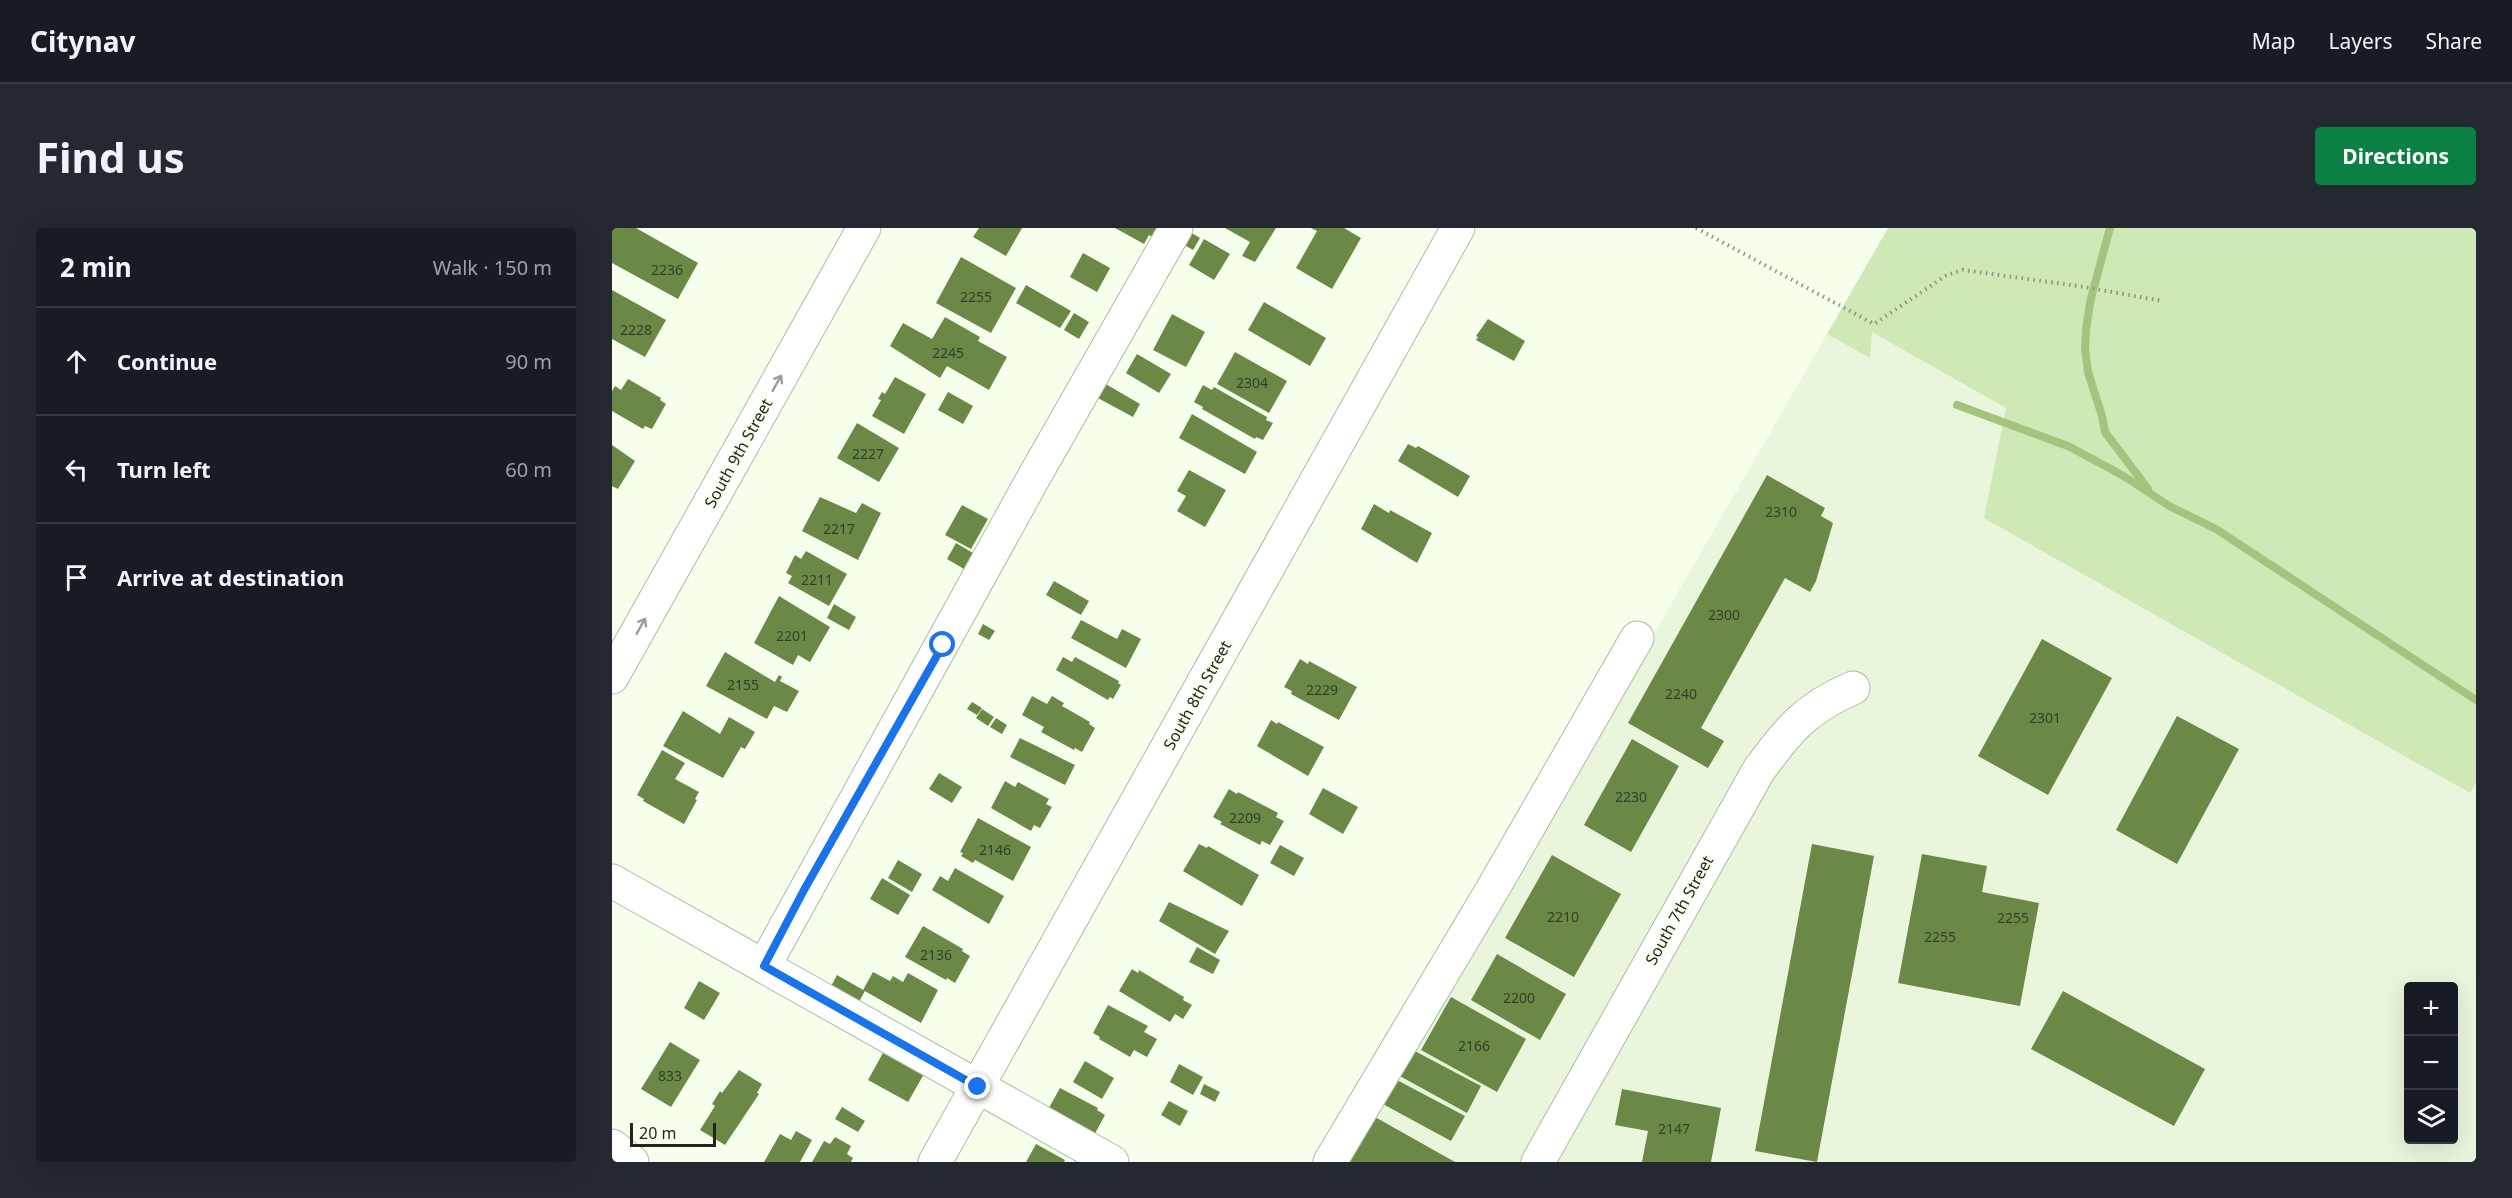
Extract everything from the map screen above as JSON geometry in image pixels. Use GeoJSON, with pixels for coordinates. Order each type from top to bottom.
{"type":"FeatureCollection","features":[{"type":"Feature","properties":{"kind":"street","name":"South 9th Street"},"geometry":{"type":"LineString","coordinates":[[612,677],[864,228]]}},
{"type":"Feature","properties":{"kind":"street"},"geometry":{"type":"LineString","coordinates":[[764,966],[1034,477],[1176,228]]}},
{"type":"Feature","properties":{"kind":"street","name":"South 8th Street"},"geometry":{"type":"LineString","coordinates":[[935,1162],[1458,228]]}},
{"type":"Feature","properties":{"kind":"street"},"geometry":{"type":"LineString","coordinates":[[1330,1162],[1489,896],[1637,638]]}},
{"type":"Feature","properties":{"kind":"street","name":"South 7th Street"},"geometry":{"type":"LineString","coordinates":[[1538,1162],[1759,770],[1781,740],[1805,715],[1826,700],[1853,688]]}},
{"type":"Feature","properties":{"kind":"street"},"geometry":{"type":"LineString","coordinates":[[612,881],[1112,1162]]}},
{"type":"Feature","properties":{"kind":"street"},"geometry":{"type":"LineString","coordinates":[[612,1146],[632,1162]]}},
{"type":"Feature","properties":{"kind":"street"},"geometry":{"type":"LineString","coordinates":[[612,1159],[620,1162]]}},
{"type":"Feature","properties":{"kind":"path"},"geometry":{"type":"LineString","coordinates":[[1696,228],[1874,324],[1947,275],[1963,270],[2078,286],[2163,301]]}},
{"type":"Feature","properties":{"kind":"shaded area"},"geometry":{"type":"Polygon","coordinates":[[[1871,331],[2006,408],[2469,793],[2476,783],[2476,1162],[1349,1162],[1827,334],[1870,358],[1871,331]]]}},
{"type":"Feature","properties":{"kind":"green space"},"geometry":{"type":"Polygon","coordinates":[[[1888,228],[2476,228],[2476,783],[2470,793],[1984,518],[2006,408],[1872,332],[1870,358],[1827,334],[1888,228]]]}},
{"type":"Feature","properties":{"kind":"building"},"geometry":{"type":"Polygon","coordinates":[[[612,228],[636,228],[698,263],[678,299],[612,263],[612,228]]]}},
{"type":"Feature","properties":{"kind":"building"},"geometry":{"type":"Polygon","coordinates":[[[979,228],[1022,228],[1006,256],[973,237],[979,228]]]}},
{"type":"Feature","properties":{"kind":"building"},"geometry":{"type":"Polygon","coordinates":[[[1115,228],[1160,228],[1155,238],[1149,235],[1144,244],[1115,228]]]}},
{"type":"Feature","properties":{"kind":"building"},"geometry":{"type":"Polygon","coordinates":[[[1225,228],[1276,228],[1255,262],[1242,256],[1250,242],[1225,228]]]}},
{"type":"Feature","properties":{"kind":"building"},"geometry":{"type":"Polygon","coordinates":[[[1311,228],[1344,228],[1361,238],[1332,289],[1296,268],[1317,231],[1311,228]]]}},
{"type":"Feature","properties":{"kind":"building"},"geometry":{"type":"Polygon","coordinates":[[[1190,232],[1200,238],[1193,250],[1183,244],[1190,232]]]}},
{"type":"Feature","properties":{"kind":"building"},"geometry":{"type":"Polygon","coordinates":[[[1204,239],[1230,254],[1214,280],[1189,265],[1204,239]]]}},
{"type":"Feature","properties":{"kind":"building"},"geometry":{"type":"Polygon","coordinates":[[[1083,253],[1110,268],[1097,292],[1070,277],[1083,253]]]}},
{"type":"Feature","properties":{"kind":"building"},"geometry":{"type":"Polygon","coordinates":[[[961,257],[1016,288],[991,333],[936,303],[961,257]]]}},
{"type":"Feature","properties":{"kind":"building"},"geometry":{"type":"Polygon","coordinates":[[[1026,285],[1071,311],[1060,328],[1016,303],[1026,285]]]}},
{"type":"Feature","properties":{"kind":"building"},"geometry":{"type":"Polygon","coordinates":[[[612,290],[666,320],[645,357],[612,339],[612,290]]]}},
{"type":"Feature","properties":{"kind":"building"},"geometry":{"type":"Polygon","coordinates":[[[1264,302],[1326,338],[1310,366],[1248,330],[1264,302]]]}},
{"type":"Feature","properties":{"kind":"building"},"geometry":{"type":"Polygon","coordinates":[[[1074,313],[1089,322],[1079,339],[1064,330],[1074,313]]]}},
{"type":"Feature","properties":{"kind":"building"},"geometry":{"type":"Polygon","coordinates":[[[1172,314],[1205,332],[1186,367],[1153,350],[1172,314]]]}},
{"type":"Feature","properties":{"kind":"building"},"geometry":{"type":"Polygon","coordinates":[[[945,317],[980,337],[978,341],[1007,357],[989,390],[947,366],[940,378],[890,346],[903,323],[932,339],[945,317]]]}},
{"type":"Feature","properties":{"kind":"building"},"geometry":{"type":"Polygon","coordinates":[[[1488,319],[1525,341],[1514,361],[1476,340],[1478,337],[1476,336],[1488,319]]]}},
{"type":"Feature","properties":{"kind":"building"},"geometry":{"type":"Polygon","coordinates":[[[1235,352],[1287,381],[1269,413],[1217,384],[1235,352]]]}},
{"type":"Feature","properties":{"kind":"building"},"geometry":{"type":"Polygon","coordinates":[[[1137,354],[1171,374],[1159,393],[1126,373],[1137,354]]]}},
{"type":"Feature","properties":{"kind":"building"},"geometry":{"type":"Polygon","coordinates":[[[895,377],[926,394],[904,434],[872,416],[881,400],[878,399],[882,392],[885,394],[895,377]]]}},
{"type":"Feature","properties":{"kind":"building"},"geometry":{"type":"Polygon","coordinates":[[[628,379],[661,398],[660,400],[666,404],[652,429],[645,426],[643,429],[612,411],[612,391],[615,386],[621,390],[628,379]]]}},
{"type":"Feature","properties":{"kind":"building"},"geometry":{"type":"Polygon","coordinates":[[[1104,383],[1140,404],[1133,417],[1096,397],[1104,383]]]}},
{"type":"Feature","properties":{"kind":"building"},"geometry":{"type":"Polygon","coordinates":[[[1203,385],[1212,390],[1214,387],[1267,417],[1266,420],[1273,423],[1263,440],[1256,437],[1255,439],[1202,409],[1203,407],[1194,402],[1203,385]]]}},
{"type":"Feature","properties":{"kind":"building"},"geometry":{"type":"Polygon","coordinates":[[[948,392],[973,406],[963,424],[938,410],[948,392]]]}},
{"type":"Feature","properties":{"kind":"building"},"geometry":{"type":"Polygon","coordinates":[[[1192,414],[1257,452],[1245,474],[1179,438],[1192,414]]]}},
{"type":"Feature","properties":{"kind":"building"},"geometry":{"type":"Polygon","coordinates":[[[857,423],[899,448],[879,482],[837,458],[857,423]]]}},
{"type":"Feature","properties":{"kind":"building"},"geometry":{"type":"Polygon","coordinates":[[[1408,444],[1416,448],[1418,446],[1470,476],[1458,497],[1398,461],[1408,444]]]}},
{"type":"Feature","properties":{"kind":"building"},"geometry":{"type":"Polygon","coordinates":[[[612,445],[635,461],[618,489],[612,486],[612,445]]]}},
{"type":"Feature","properties":{"kind":"building"},"geometry":{"type":"Polygon","coordinates":[[[1189,470],[1226,490],[1205,527],[1177,511],[1186,496],[1177,491],[1189,470]]]}},
{"type":"Feature","properties":{"kind":"building"},"geometry":{"type":"Polygon","coordinates":[[[1767,475],[1825,508],[1821,516],[1833,523],[1816,581],[1810,592],[1785,578],[1701,728],[1724,741],[1708,768],[1628,723],[1767,475]]]}},
{"type":"Feature","properties":{"kind":"building"},"geometry":{"type":"Polygon","coordinates":[[[820,497],[856,513],[862,503],[881,513],[858,560],[802,531],[820,497]]]}},
{"type":"Feature","properties":{"kind":"building"},"geometry":{"type":"Polygon","coordinates":[[[1374,504],[1432,533],[1417,563],[1361,529],[1374,504]]]}},
{"type":"Feature","properties":{"kind":"building"},"geometry":{"type":"Polygon","coordinates":[[[962,505],[988,519],[971,549],[945,535],[962,505]]]}},
{"type":"Feature","properties":{"kind":"building"},"geometry":{"type":"Polygon","coordinates":[[[956,543],[973,553],[964,569],[947,559],[956,543]]]}},
{"type":"Feature","properties":{"kind":"building"},"geometry":{"type":"Polygon","coordinates":[[[806,551],[847,574],[829,606],[788,583],[792,576],[786,573],[795,555],[801,559],[806,551]]]}},
{"type":"Feature","properties":{"kind":"building"},"geometry":{"type":"Polygon","coordinates":[[[1054,581],[1089,601],[1081,615],[1046,595],[1054,581]]]}},
{"type":"Feature","properties":{"kind":"building"},"geometry":{"type":"Polygon","coordinates":[[[779,596],[830,627],[810,662],[798,655],[793,665],[754,643],[779,596]]]}},
{"type":"Feature","properties":{"kind":"building"},"geometry":{"type":"Polygon","coordinates":[[[834,604],[856,617],[849,630],[827,618],[834,604]]]}},
{"type":"Feature","properties":{"kind":"building"},"geometry":{"type":"Polygon","coordinates":[[[1081,620],[1117,639],[1122,629],[1141,639],[1126,668],[1071,638],[1081,620]]]}},
{"type":"Feature","properties":{"kind":"building"},"geometry":{"type":"Polygon","coordinates":[[[983,624],[995,631],[989,640],[978,634],[983,624]]]}},
{"type":"Feature","properties":{"kind":"building"},"geometry":{"type":"Polygon","coordinates":[[[2042,639],[2112,678],[2048,795],[1978,756],[2042,639]]]}},
{"type":"Feature","properties":{"kind":"building"},"geometry":{"type":"Polygon","coordinates":[[[725,652],[775,682],[779,675],[782,677],[780,681],[799,691],[787,712],[774,706],[767,719],[706,686],[725,652]]]}},
{"type":"Feature","properties":{"kind":"building"},"geometry":{"type":"Polygon","coordinates":[[[1063,657],[1072,662],[1075,657],[1119,681],[1121,685],[1113,699],[1110,697],[1108,700],[1056,670],[1063,657]]]}},
{"type":"Feature","properties":{"kind":"building"},"geometry":{"type":"Polygon","coordinates":[[[1300,659],[1308,664],[1309,661],[1357,687],[1339,720],[1291,694],[1292,691],[1284,687],[1300,659]]]}},
{"type":"Feature","properties":{"kind":"building"},"geometry":{"type":"Polygon","coordinates":[[[1032,696],[1047,704],[1052,696],[1064,703],[1062,706],[1090,722],[1089,724],[1095,728],[1082,752],[1041,732],[1044,727],[1022,715],[1032,696]]]}},
{"type":"Feature","properties":{"kind":"building"},"geometry":{"type":"Polygon","coordinates":[[[972,702],[982,708],[977,715],[967,709],[972,702]]]}},
{"type":"Feature","properties":{"kind":"building"},"geometry":{"type":"Polygon","coordinates":[[[982,709],[994,717],[988,726],[976,718],[982,709]]]}},
{"type":"Feature","properties":{"kind":"building"},"geometry":{"type":"Polygon","coordinates":[[[683,711],[720,734],[729,717],[755,732],[745,749],[741,747],[723,778],[663,746],[683,711]]]}},
{"type":"Feature","properties":{"kind":"building"},"geometry":{"type":"Polygon","coordinates":[[[2177,716],[2239,749],[2177,864],[2116,830],[2177,716]]]}},
{"type":"Feature","properties":{"kind":"building"},"geometry":{"type":"Polygon","coordinates":[[[996,718],[1007,725],[1002,734],[990,727],[996,718]]]}},
{"type":"Feature","properties":{"kind":"building"},"geometry":{"type":"Polygon","coordinates":[[[1271,720],[1324,747],[1308,776],[1257,746],[1271,720]]]}},
{"type":"Feature","properties":{"kind":"building"},"geometry":{"type":"Polygon","coordinates":[[[1020,738],[1075,765],[1065,785],[1010,757],[1020,738]]]}},
{"type":"Feature","properties":{"kind":"building"},"geometry":{"type":"Polygon","coordinates":[[[1632,739],[1679,766],[1631,852],[1584,825],[1632,739]]]}},
{"type":"Feature","properties":{"kind":"building"},"geometry":{"type":"Polygon","coordinates":[[[662,750],[685,763],[675,779],[699,792],[684,824],[643,801],[644,799],[637,795],[662,750]]]}},
{"type":"Feature","properties":{"kind":"building"},"geometry":{"type":"Polygon","coordinates":[[[939,773],[962,787],[952,803],[929,789],[939,773]]]}},
{"type":"Feature","properties":{"kind":"building"},"geometry":{"type":"Polygon","coordinates":[[[1005,781],[1015,787],[1018,782],[1049,799],[1046,804],[1052,807],[1040,828],[1034,825],[1031,831],[991,808],[1005,781]]]}},
{"type":"Feature","properties":{"kind":"building"},"geometry":{"type":"Polygon","coordinates":[[[1323,788],[1358,807],[1343,834],[1309,814],[1323,788]]]}},
{"type":"Feature","properties":{"kind":"building"},"geometry":{"type":"Polygon","coordinates":[[[1229,789],[1278,813],[1276,817],[1284,821],[1270,845],[1262,841],[1260,845],[1220,824],[1222,822],[1213,817],[1229,789]]]}},
{"type":"Feature","properties":{"kind":"building"},"geometry":{"type":"Polygon","coordinates":[[[978,818],[1031,847],[1013,881],[975,860],[973,863],[961,856],[963,853],[960,852],[978,818]]]}},
{"type":"Feature","properties":{"kind":"building"},"geometry":{"type":"Polygon","coordinates":[[[1199,844],[1207,848],[1208,846],[1259,875],[1242,906],[1183,871],[1199,844]]]}},
{"type":"Feature","properties":{"kind":"building"},"geometry":{"type":"Polygon","coordinates":[[[1812,844],[1874,856],[1817,1162],[1755,1151],[1812,844]]]}},
{"type":"Feature","properties":{"kind":"building"},"geometry":{"type":"Polygon","coordinates":[[[1280,845],[1304,858],[1294,876],[1270,863],[1280,845]]]}},
{"type":"Feature","properties":{"kind":"building"},"geometry":{"type":"Polygon","coordinates":[[[1922,854],[1987,866],[1982,892],[2039,903],[2020,1006],[1898,983],[1922,854]]]}},
{"type":"Feature","properties":{"kind":"building"},"geometry":{"type":"Polygon","coordinates":[[[1552,855],[1621,894],[1574,977],[1505,938],[1552,855]]]}},
{"type":"Feature","properties":{"kind":"building"},"geometry":{"type":"Polygon","coordinates":[[[898,860],[922,874],[912,892],[888,878],[898,860]]]}},
{"type":"Feature","properties":{"kind":"building"},"geometry":{"type":"Polygon","coordinates":[[[955,868],[1004,896],[989,924],[932,890],[940,876],[948,881],[955,868]]]}},
{"type":"Feature","properties":{"kind":"building"},"geometry":{"type":"Polygon","coordinates":[[[882,878],[910,895],[898,915],[870,899],[882,878]]]}},
{"type":"Feature","properties":{"kind":"building"},"geometry":{"type":"Polygon","coordinates":[[[1169,902],[1229,931],[1215,954],[1159,921],[1169,902]]]}},
{"type":"Feature","properties":{"kind":"building"},"geometry":{"type":"Polygon","coordinates":[[[923,926],[963,949],[962,951],[970,956],[955,983],[905,957],[923,926]]]}},
{"type":"Feature","properties":{"kind":"building"},"geometry":{"type":"Polygon","coordinates":[[[1197,947],[1220,960],[1213,974],[1189,962],[1197,947]]]}},
{"type":"Feature","properties":{"kind":"building"},"geometry":{"type":"Polygon","coordinates":[[[1497,954],[1566,994],[1540,1040],[1471,1000],[1497,954]]]}},
{"type":"Feature","properties":{"kind":"building"},"geometry":{"type":"Polygon","coordinates":[[[1132,969],[1138,973],[1139,970],[1184,997],[1183,1000],[1192,1005],[1183,1019],[1175,1014],[1170,1022],[1119,991],[1132,969]]]}},
{"type":"Feature","properties":{"kind":"building"},"geometry":{"type":"Polygon","coordinates":[[[873,972],[890,981],[893,976],[903,982],[908,973],[938,990],[921,1023],[863,990],[873,972]]]}},
{"type":"Feature","properties":{"kind":"building"},"geometry":{"type":"Polygon","coordinates":[[[837,975],[865,991],[856,1007],[828,992],[837,975]]]}},
{"type":"Feature","properties":{"kind":"building"},"geometry":{"type":"Polygon","coordinates":[[[699,981],[720,993],[704,1020],[684,1008],[699,981]]]}},
{"type":"Feature","properties":{"kind":"building"},"geometry":{"type":"Polygon","coordinates":[[[2063,991],[2205,1069],[2174,1126],[2031,1049],[2063,991]]]}},
{"type":"Feature","properties":{"kind":"building"},"geometry":{"type":"Polygon","coordinates":[[[1451,997],[1526,1039],[1497,1092],[1421,1050],[1451,997]]]}},
{"type":"Feature","properties":{"kind":"building"},"geometry":{"type":"Polygon","coordinates":[[[1108,1005],[1148,1026],[1144,1032],[1157,1039],[1147,1057],[1134,1050],[1130,1057],[1093,1033],[1108,1005]]]}},
{"type":"Feature","properties":{"kind":"building"},"geometry":{"type":"Polygon","coordinates":[[[670,1042],[700,1060],[671,1107],[641,1089],[670,1042]]]}},
{"type":"Feature","properties":{"kind":"building"},"geometry":{"type":"Polygon","coordinates":[[[1411,1049],[1481,1086],[1467,1113],[1398,1075],[1411,1049]]]}},
{"type":"Feature","properties":{"kind":"building"},"geometry":{"type":"Polygon","coordinates":[[[884,1051],[924,1074],[908,1102],[868,1080],[884,1051]]]}},
{"type":"Feature","properties":{"kind":"building"},"geometry":{"type":"Polygon","coordinates":[[[1085,1061],[1114,1078],[1102,1099],[1073,1082],[1085,1061]]]}},
{"type":"Feature","properties":{"kind":"building"},"geometry":{"type":"Polygon","coordinates":[[[1179,1064],[1203,1077],[1193,1095],[1170,1082],[1179,1064]]]}},
{"type":"Feature","properties":{"kind":"building"},"geometry":{"type":"Polygon","coordinates":[[[739,1070],[762,1084],[757,1093],[759,1094],[725,1145],[700,1130],[715,1106],[712,1104],[720,1091],[722,1093],[739,1070]]]}},
{"type":"Feature","properties":{"kind":"building"},"geometry":{"type":"Polygon","coordinates":[[[1395,1079],[1465,1116],[1451,1141],[1381,1103],[1395,1079]]]}},
{"type":"Feature","properties":{"kind":"building"},"geometry":{"type":"Polygon","coordinates":[[[1204,1084],[1220,1092],[1215,1102],[1200,1094],[1204,1084]]]}},
{"type":"Feature","properties":{"kind":"building"},"geometry":{"type":"Polygon","coordinates":[[[1060,1088],[1098,1108],[1097,1110],[1105,1115],[1091,1141],[1045,1115],[1060,1088]]]}},
{"type":"Feature","properties":{"kind":"building"},"geometry":{"type":"Polygon","coordinates":[[[1622,1089],[1721,1108],[1711,1162],[1642,1162],[1648,1131],[1615,1125],[1622,1089]]]}},
{"type":"Feature","properties":{"kind":"building"},"geometry":{"type":"Polygon","coordinates":[[[1169,1101],[1188,1111],[1180,1126],[1161,1115],[1169,1101]]]}},
{"type":"Feature","properties":{"kind":"building"},"geometry":{"type":"Polygon","coordinates":[[[842,1107],[865,1121],[858,1132],[835,1119],[842,1107]]]}},
{"type":"Feature","properties":{"kind":"building"},"geometry":{"type":"Polygon","coordinates":[[[1375,1117],[1455,1162],[1350,1162],[1375,1117]]]}},
{"type":"Feature","properties":{"kind":"building"},"geometry":{"type":"Polygon","coordinates":[[[796,1131],[812,1140],[800,1162],[764,1162],[780,1134],[791,1140],[796,1131]]]}},
{"type":"Feature","properties":{"kind":"building"},"geometry":{"type":"Polygon","coordinates":[[[835,1137],[851,1146],[847,1154],[853,1158],[851,1162],[812,1162],[824,1141],[830,1144],[835,1137]]]}},
{"type":"Feature","properties":{"kind":"building"},"geometry":{"type":"Polygon","coordinates":[[[1036,1144],[1065,1160],[1064,1162],[1026,1162],[1036,1144]]]}},
{"type":"Feature","properties":{"kind":"waterway"},"geometry":{"type":"LineString","coordinates":[[2110,228],[2091,298],[2086,329],[2085,349],[2088,372],[2105,432],[2148,489]]}},
{"type":"Feature","properties":{"kind":"waterway"},"geometry":{"type":"LineString","coordinates":[[1957,405],[2068,446],[2122,475],[2171,507],[2216,529],[2476,700]]}},
{"type":"Feature","properties":{"kind":"route"},"geometry":{"type":"LineString","coordinates":[[943,645],[785,924],[764,966],[978,1087]]}}]}
